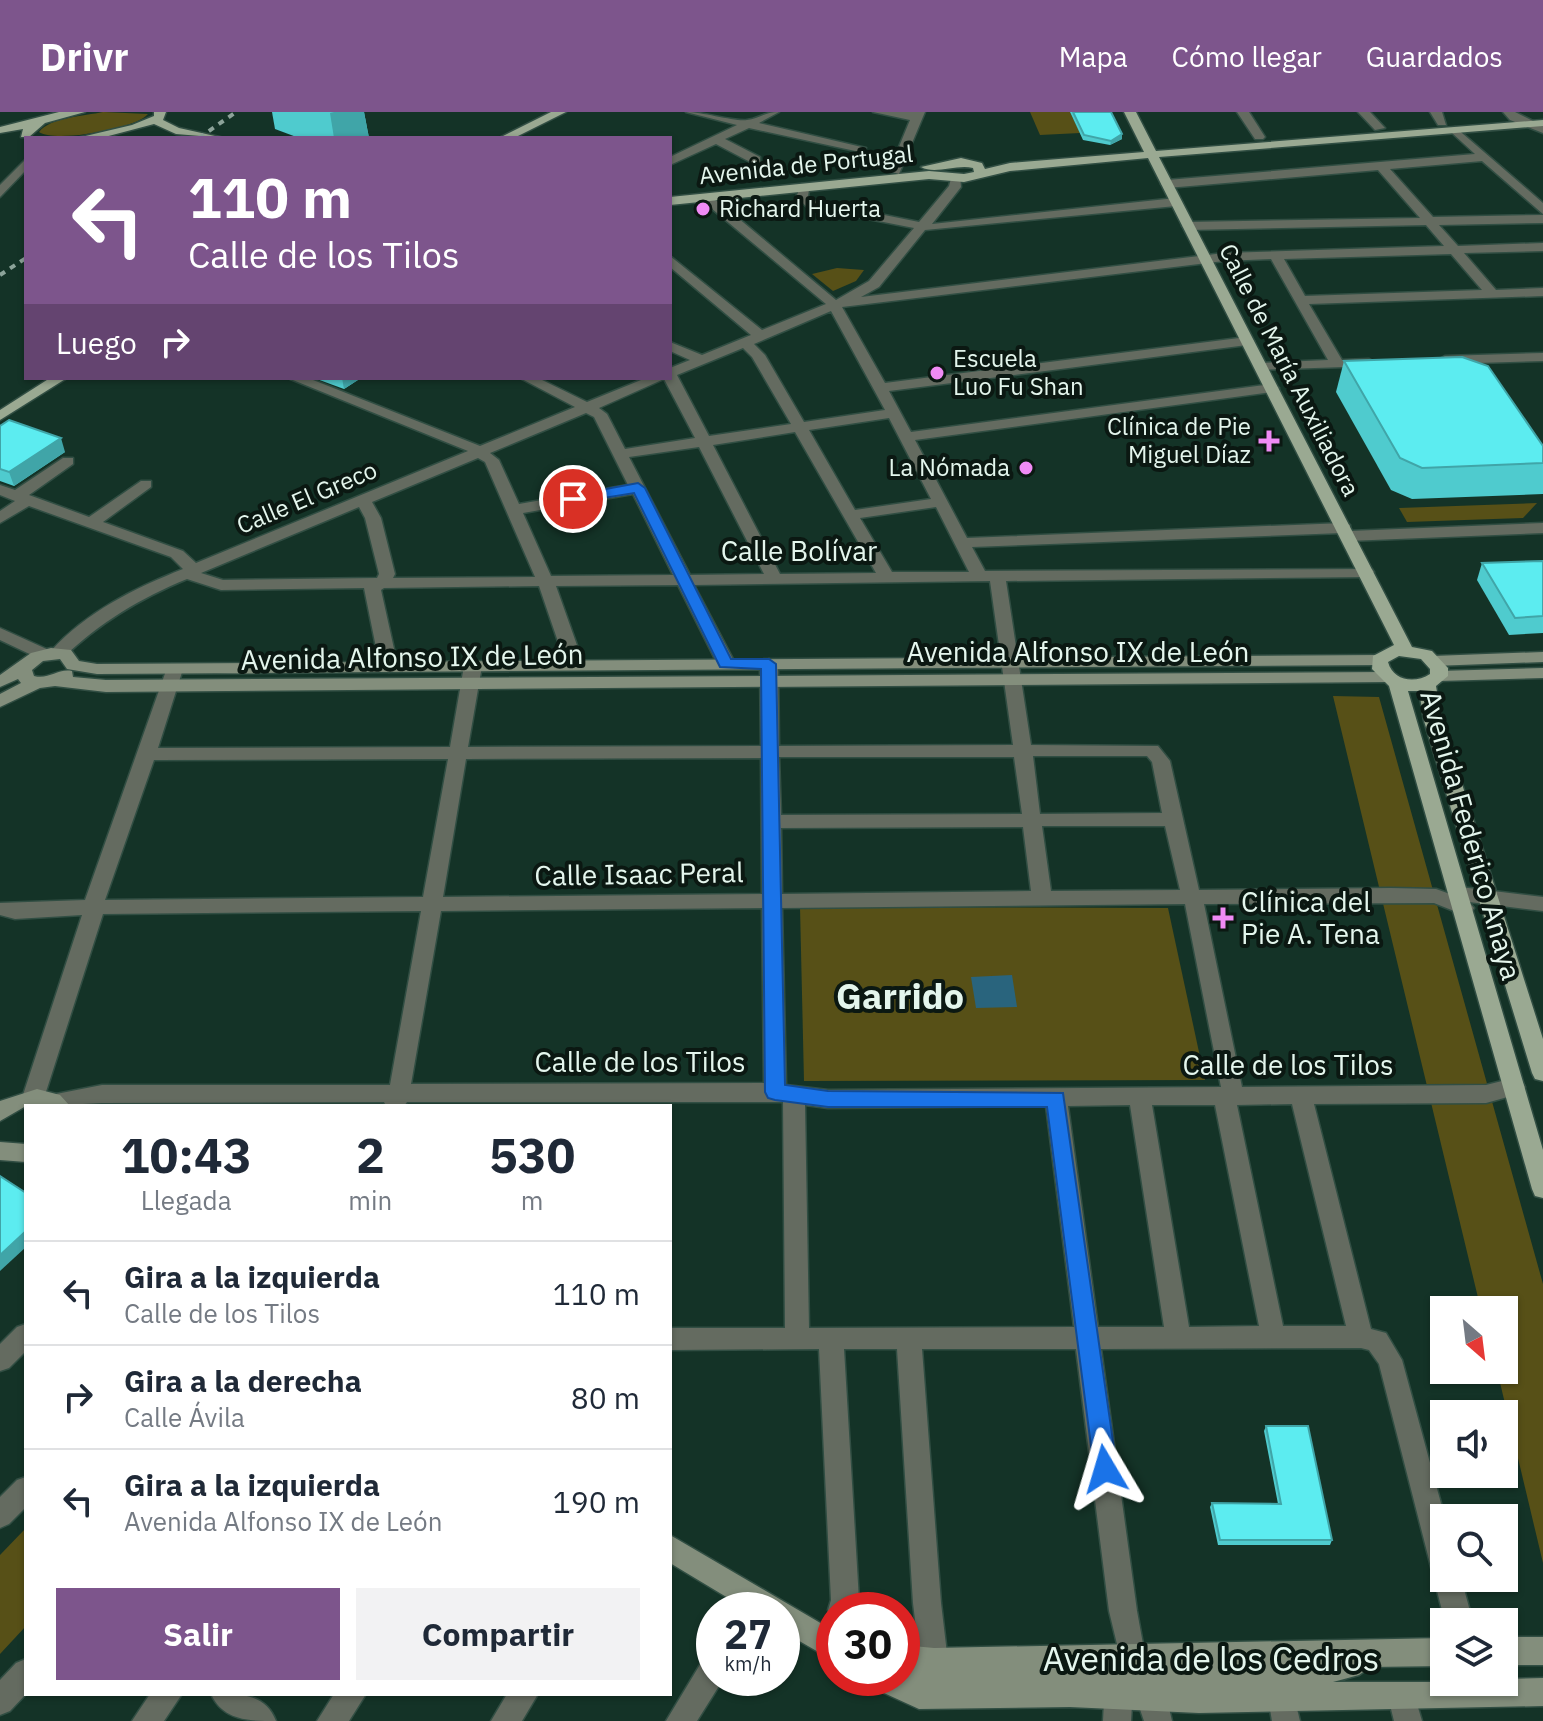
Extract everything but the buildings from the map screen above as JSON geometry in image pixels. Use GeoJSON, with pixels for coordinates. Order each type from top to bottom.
{"type":"FeatureCollection","features":[{"type":"Feature","properties":{"kind":"main road"},"geometry":{"type":"LineString","coordinates":[[0,132],[79,112]]}},
{"type":"Feature","properties":{"kind":"main road"},"geometry":{"type":"LineString","coordinates":[[509,136],[560,112]]}},
{"type":"Feature","properties":{"kind":"main road","name":"Calle de María Auxiliadora"},"geometry":{"type":"LineString","coordinates":[[1130,112],[1405,650]]}},
{"type":"Feature","properties":{"kind":"main road"},"geometry":{"type":"LineString","coordinates":[[949,173],[971,177],[980,173],[1259,137],[1379,128],[1439,117],[1511,115]]}},
{"type":"Feature","properties":{"kind":"main road"},"geometry":{"type":"LineString","coordinates":[[95,136],[158,116],[176,131],[206,136]]}},
{"type":"Feature","properties":{"kind":"main road"},"geometry":{"type":"LineString","coordinates":[[27,136],[28,128],[36,123]]}},
{"type":"Feature","properties":{"kind":"main road"},"geometry":{"type":"LineString","coordinates":[[949,173],[966,162],[1541,123]]}},
{"type":"Feature","properties":{"kind":"main road"},"geometry":{"type":"LineString","coordinates":[[0,132],[24,136]]}},
{"type":"Feature","properties":{"kind":"main road"},"geometry":{"type":"LineString","coordinates":[[112,133],[137,136]]}},
{"type":"Feature","properties":{"kind":"main road"},"geometry":{"type":"LineString","coordinates":[[966,162],[978,166],[980,173]]}},
{"type":"Feature","properties":{"kind":"main road","name":"Avenida de Portugal"},"geometry":{"type":"LineString","coordinates":[[672,193],[895,171],[949,173]]}},
{"type":"Feature","properties":{"kind":"main road","name":"Avenida de Portugal"},"geometry":{"type":"LineString","coordinates":[[672,201],[949,173]]}},
{"type":"Feature","properties":{"kind":"main road"},"geometry":{"type":"LineString","coordinates":[[0,416],[57,380]]}},
{"type":"Feature","properties":{"kind":"main road"},"geometry":{"type":"LineString","coordinates":[[1379,660],[1389,652],[1405,650],[1433,674],[1543,673]]}},
{"type":"Feature","properties":{"kind":"main road"},"geometry":{"type":"LineString","coordinates":[[0,682],[23,669],[30,660],[51,654],[70,657],[73,665],[70,671],[56,681]]}},
{"type":"Feature","properties":{"kind":"main road"},"geometry":{"type":"LineString","coordinates":[[1392,680],[1412,686],[1433,674],[1543,657]]}},
{"type":"Feature","properties":{"kind":"main road","name":"Avenida Alfonso IX de León"},"geometry":{"type":"LineString","coordinates":[[73,665],[172,677],[1012,670],[1379,660]]}},
{"type":"Feature","properties":{"kind":"main road","name":"Avenida Federico Anaya"},"geometry":{"type":"LineString","coordinates":[[1379,660],[1379,665],[1392,680],[1462,901],[1543,1189]]}},
{"type":"Feature","properties":{"kind":"main road","name":"Avenida Alfonso IX de León"},"geometry":{"type":"LineString","coordinates":[[36,683],[56,681],[106,686],[172,677],[389,667],[472,674],[575,665],[726,663],[769,672]]}},
{"type":"Feature","properties":{"kind":"main road"},"geometry":{"type":"LineString","coordinates":[[23,669],[26,679],[36,683]]}},
{"type":"Feature","properties":{"kind":"main road","name":"Avenida Alfonso IX de León"},"geometry":{"type":"LineString","coordinates":[[1012,670],[1392,680]]}},
{"type":"Feature","properties":{"kind":"main road","name":"Avenida Federico Anaya"},"geometry":{"type":"LineString","coordinates":[[1433,674],[1433,721],[1543,1073]]}},
{"type":"Feature","properties":{"kind":"main road"},"geometry":{"type":"LineString","coordinates":[[0,701],[36,683]]}},
{"type":"Feature","properties":{"kind":"main road"},"geometry":{"type":"LineString","coordinates":[[0,1112],[15,1102],[49,1102]]}},
{"type":"Feature","properties":{"kind":"main road"},"geometry":{"type":"LineString","coordinates":[[0,1151],[24,1153]]}},
{"type":"Feature","properties":{"kind":"main road"},"geometry":{"type":"LineString","coordinates":[[672,1549],[740,1592]]}},
{"type":"Feature","properties":{"kind":"main road"},"geometry":{"type":"LineString","coordinates":[[1518,1651],[1543,1651]]}},
{"type":"Feature","properties":{"kind":"main road","name":"Avenida de los Cedros"},"geometry":{"type":"LineString","coordinates":[[920,1695],[1133,1688],[1329,1669],[1386,1653],[1430,1652]]}},
{"type":"Feature","properties":{"kind":"main road","name":"Avenida de los Cedros"},"geometry":{"type":"LineString","coordinates":[[920,1661],[1284,1710],[1405,1709],[1543,1692]]}},
{"type":"Feature","properties":{"kind":"street"},"geometry":{"type":"LineString","coordinates":[[692,112],[860,148]]}},
{"type":"Feature","properties":{"kind":"street"},"geometry":{"type":"LineString","coordinates":[[672,160],[773,112]]}},
{"type":"Feature","properties":{"kind":"street"},"geometry":{"type":"LineString","coordinates":[[879,112],[917,115],[895,171]]}},
{"type":"Feature","properties":{"kind":"street"},"geometry":{"type":"LineString","coordinates":[[1243,112],[1259,137]]}},
{"type":"Feature","properties":{"kind":"street"},"geometry":{"type":"LineString","coordinates":[[1364,112],[1379,128]]}},
{"type":"Feature","properties":{"kind":"street"},"geometry":{"type":"LineString","coordinates":[[1511,115],[1541,123]]}},
{"type":"Feature","properties":{"kind":"street"},"geometry":{"type":"LineString","coordinates":[[1455,130],[1543,210]]}},
{"type":"Feature","properties":{"kind":"street"},"geometry":{"type":"LineString","coordinates":[[716,139],[756,160]]}},
{"type":"Feature","properties":{"kind":"street"},"geometry":{"type":"LineString","coordinates":[[1167,184],[1485,157]]}},
{"type":"Feature","properties":{"kind":"street"},"geometry":{"type":"LineString","coordinates":[[0,171],[24,166]]}},
{"type":"Feature","properties":{"kind":"street"},"geometry":{"type":"LineString","coordinates":[[0,193],[5,182],[24,166]]}},
{"type":"Feature","properties":{"kind":"street"},"geometry":{"type":"LineString","coordinates":[[1381,166],[1493,294]]}},
{"type":"Feature","properties":{"kind":"street"},"geometry":{"type":"LineString","coordinates":[[672,373],[839,304],[879,280],[955,187],[949,173]]}},
{"type":"Feature","properties":{"kind":"street"},"geometry":{"type":"LineString","coordinates":[[806,187],[802,197],[811,204],[920,228],[1176,202]]}},
{"type":"Feature","properties":{"kind":"street"},"geometry":{"type":"LineString","coordinates":[[700,198],[715,205],[839,304],[844,319],[963,543],[988,575],[1012,670],[1042,897]]}},
{"type":"Feature","properties":{"kind":"street"},"geometry":{"type":"LineString","coordinates":[[1188,226],[1543,219]]}},
{"type":"Feature","properties":{"kind":"street"},"geometry":{"type":"LineString","coordinates":[[839,304],[1206,260],[1543,247]]}},
{"type":"Feature","properties":{"kind":"street"},"geometry":{"type":"LineString","coordinates":[[1275,255],[1337,364]]}},
{"type":"Feature","properties":{"kind":"street"},"geometry":{"type":"LineString","coordinates":[[672,262],[760,335]]}},
{"type":"Feature","properties":{"kind":"street"},"geometry":{"type":"LineString","coordinates":[[863,291],[875,301]]}},
{"type":"Feature","properties":{"kind":"street"},"geometry":{"type":"LineString","coordinates":[[1300,300],[1543,292]]}},
{"type":"Feature","properties":{"kind":"street"},"geometry":{"type":"LineString","coordinates":[[881,388],[1247,341]]}},
{"type":"Feature","properties":{"kind":"street"},"geometry":{"type":"LineString","coordinates":[[744,342],[758,355],[886,576]]}},
{"type":"Feature","properties":{"kind":"street"},"geometry":{"type":"LineString","coordinates":[[672,347],[702,360]]}},
{"type":"Feature","properties":{"kind":"street"},"geometry":{"type":"LineString","coordinates":[[1433,361],[1543,357]]}},
{"type":"Feature","properties":{"kind":"street"},"geometry":{"type":"LineString","coordinates":[[1261,367],[1389,362]]}},
{"type":"Feature","properties":{"kind":"street"},"geometry":{"type":"LineString","coordinates":[[672,378],[774,577]]}},
{"type":"Feature","properties":{"kind":"street"},"geometry":{"type":"LineString","coordinates":[[300,380],[465,443],[494,463],[572,651],[575,665]]}},
{"type":"Feature","properties":{"kind":"street"},"geometry":{"type":"LineString","coordinates":[[531,380],[600,414],[726,663]]}},
{"type":"Feature","properties":{"kind":"street","name":"Calle El Greco"},"geometry":{"type":"LineString","coordinates":[[51,654],[143,591],[653,380]]}},
{"type":"Feature","properties":{"kind":"street"},"geometry":{"type":"LineString","coordinates":[[906,437],[1272,388]]}},
{"type":"Feature","properties":{"kind":"street"},"geometry":{"type":"LineString","coordinates":[[621,454],[893,413]]}},
{"type":"Feature","properties":{"kind":"street"},"geometry":{"type":"LineString","coordinates":[[0,518],[68,461]]}},
{"type":"Feature","properties":{"kind":"street"},"geometry":{"type":"LineString","coordinates":[[91,523],[146,484]]}},
{"type":"Feature","properties":{"kind":"street"},"geometry":{"type":"LineString","coordinates":[[514,510],[638,488]]}},
{"type":"Feature","properties":{"kind":"street","name":"Calle Bolívar"},"geometry":{"type":"LineString","coordinates":[[0,490],[177,554],[190,572],[221,585],[1366,572]]}},
{"type":"Feature","properties":{"kind":"street"},"geometry":{"type":"LineString","coordinates":[[363,500],[373,518],[387,574],[384,581],[372,588],[389,667]]}},
{"type":"Feature","properties":{"kind":"street"},"geometry":{"type":"LineString","coordinates":[[851,515],[941,502]]}},
{"type":"Feature","properties":{"kind":"street"},"geometry":{"type":"LineString","coordinates":[[963,543],[1543,528]]}},
{"type":"Feature","properties":{"kind":"street"},"geometry":{"type":"LineString","coordinates":[[0,633],[51,654]]}},
{"type":"Feature","properties":{"kind":"street"},"geometry":{"type":"LineString","coordinates":[[769,672],[773,900],[797,1338]]}},
{"type":"Feature","properties":{"kind":"street"},"geometry":{"type":"LineString","coordinates":[[396,1100],[472,674]]}},
{"type":"Feature","properties":{"kind":"street"},"geometry":{"type":"LineString","coordinates":[[49,1102],[93,907],[172,677]]}},
{"type":"Feature","properties":{"kind":"street"},"geometry":{"type":"LineString","coordinates":[[148,754],[1155,751],[1161,761],[1186,883],[1193,896],[1273,1337]]}},
{"type":"Feature","properties":{"kind":"street"},"geometry":{"type":"LineString","coordinates":[[772,822],[1172,819]]}},
{"type":"Feature","properties":{"kind":"street","name":"Calle Isaac Peral"},"geometry":{"type":"LineString","coordinates":[[4,909],[56,912],[93,907],[1193,896],[1431,896],[1462,901],[1489,898],[1543,904]]}},
{"type":"Feature","properties":{"kind":"street","name":"Calle de los Tilos"},"geometry":{"type":"LineString","coordinates":[[49,1102],[102,1094],[396,1100],[784,1094],[828,1099],[1056,1099],[1486,1094],[1514,1087]]}},
{"type":"Feature","properties":{"kind":"street"},"geometry":{"type":"LineString","coordinates":[[1300,1094],[1361,1337]]}},
{"type":"Feature","properties":{"kind":"street"},"geometry":{"type":"LineString","coordinates":[[1140,1097],[1178,1336]]}},
{"type":"Feature","properties":{"kind":"street"},"geometry":{"type":"LineString","coordinates":[[1056,1099],[1133,1688]]}},
{"type":"Feature","properties":{"kind":"street"},"geometry":{"type":"LineString","coordinates":[[0,1360],[24,1337]]}},
{"type":"Feature","properties":{"kind":"street"},"geometry":{"type":"LineString","coordinates":[[672,1339],[1361,1337],[1377,1341],[1390,1360],[1430,1513]]}},
{"type":"Feature","properties":{"kind":"street"},"geometry":{"type":"LineString","coordinates":[[831,1338],[845,1592]]}},
{"type":"Feature","properties":{"kind":"street"},"geometry":{"type":"LineString","coordinates":[[909,1338],[927,1603],[934,1662]]}},
{"type":"Feature","properties":{"kind":"street"},"geometry":{"type":"LineString","coordinates":[[0,1515],[24,1491]]}},
{"type":"Feature","properties":{"kind":"street"},"geometry":{"type":"LineString","coordinates":[[0,1701],[24,1675]]}},
{"type":"Feature","properties":{"kind":"street"},"geometry":{"type":"LineString","coordinates":[[146,1721],[166,1696]]}},
{"type":"Feature","properties":{"kind":"street"},"geometry":{"type":"LineString","coordinates":[[228,1696],[262,1721]]}},
{"type":"Feature","properties":{"kind":"street"},"geometry":{"type":"LineString","coordinates":[[331,1721],[350,1696]]}},
{"type":"Feature","properties":{"kind":"street"},"geometry":{"type":"LineString","coordinates":[[505,1721],[523,1696]]}},
{"type":"Feature","properties":{"kind":"street"},"geometry":{"type":"LineString","coordinates":[[680,1721],[696,1696]]}},
{"type":"Feature","properties":{"kind":"shaded area"},"geometry":{"type":"Polygon","coordinates":[[[103,112],[148,114],[128,125],[95,133],[61,136],[39,132],[60,120],[103,112]]]}},
{"type":"Feature","properties":{"kind":"shaded area"},"geometry":{"type":"Polygon","coordinates":[[[1030,112],[1070,112],[1080,133],[1040,135],[1030,112]]]}},
{"type":"Feature","properties":{"kind":"shaded area"},"geometry":{"type":"Polygon","coordinates":[[[837,268],[864,270],[856,281],[833,291],[812,274],[837,268]]]}},
{"type":"Feature","properties":{"kind":"shaded area"},"geometry":{"type":"Polygon","coordinates":[[[1537,503],[1523,518],[1407,522],[1399,508],[1537,503]]]}},
{"type":"Feature","properties":{"kind":"shaded area"},"geometry":{"type":"Polygon","coordinates":[[[1333,696],[1379,697],[1543,1284],[1543,1563],[1518,1458],[1518,1400],[1504,1400],[1500,1384],[1518,1384],[1518,1296],[1478,1296],[1333,696]]]}},
{"type":"Feature","properties":{"kind":"shaded area"},"geometry":{"type":"Polygon","coordinates":[[[800,907],[1168,908],[1205,1080],[804,1081],[800,907]]]}},
{"type":"Feature","properties":{"kind":"shaded area"},"geometry":{"type":"Polygon","coordinates":[[[24,1530],[24,1628],[0,1654],[0,1555],[24,1530]]]}},
{"type":"Feature","properties":{"kind":"water"},"geometry":{"type":"Polygon","coordinates":[[[1012,975],[1017,1007],[976,1008],[971,977],[1012,975]]]}},
{"type":"Feature","properties":{"kind":"railway"},"geometry":{"type":"LineString","coordinates":[[202,136],[236,112]]}},
{"type":"Feature","properties":{"kind":"railway"},"geometry":{"type":"LineString","coordinates":[[0,275],[24,259]]}},
{"type":"Feature","properties":{"kind":"place","name":"Richard Huerta"},"geometry":{"type":"Point","coordinates":[703,209]}},
{"type":"Feature","properties":{"kind":"place","name":"Escuela Luo Fu Shan"},"geometry":{"type":"Point","coordinates":[937,373]}},
{"type":"Feature","properties":{"kind":"place","name":"Clínica de Pie Miguel Díaz"},"geometry":{"type":"Point","coordinates":[1269,441]}},
{"type":"Feature","properties":{"kind":"place","name":"La Nómada"},"geometry":{"type":"Point","coordinates":[1026,468]}},
{"type":"Feature","properties":{"kind":"place","name":"Clínica del Pie A. Tena"},"geometry":{"type":"Point","coordinates":[1223,918]}},
{"type":"Feature","properties":{"kind":"district","name":"Garrido"},"geometry":{"type":"Point","coordinates":[900,996]}},
{"type":"Feature","properties":{"kind":"route"},"geometry":{"type":"LineString","coordinates":[[573,499],[638,488],[726,663],[769,664],[775,1092],[828,1099],[1056,1099],[1105,1469]]}}]}
